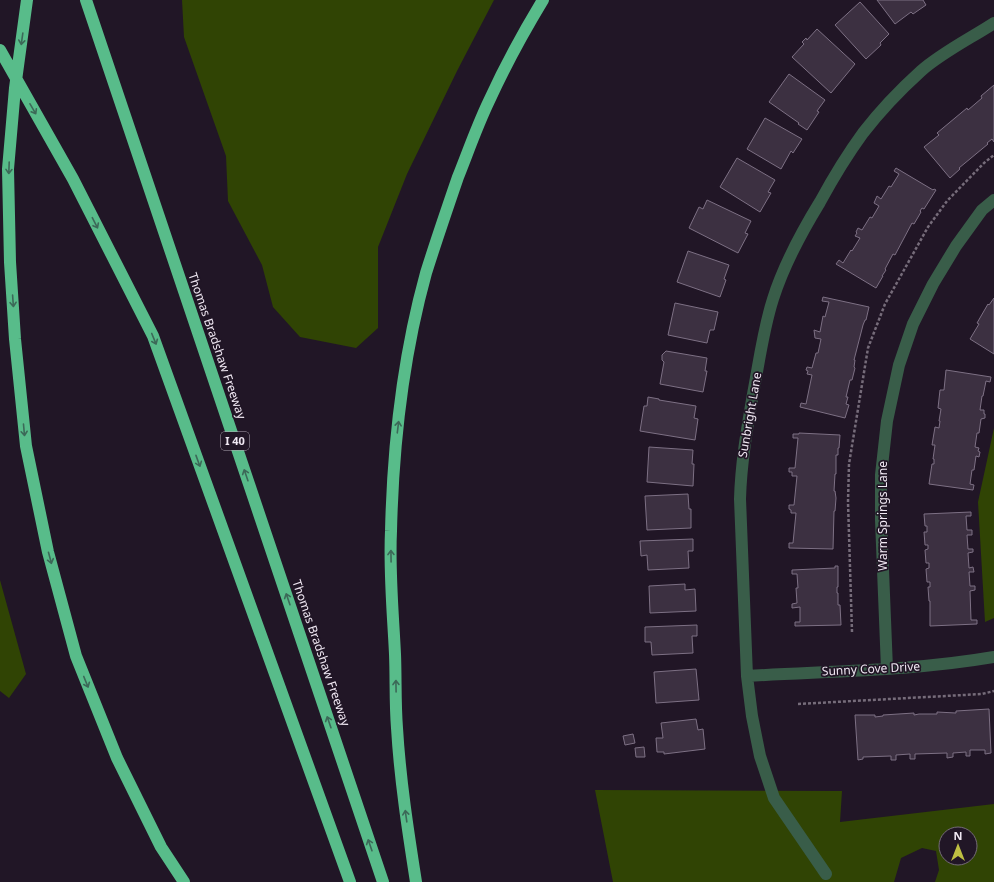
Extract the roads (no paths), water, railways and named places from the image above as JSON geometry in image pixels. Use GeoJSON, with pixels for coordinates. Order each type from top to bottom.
{"type":"FeatureCollection","features":[{"type":"Feature","properties":{"kind":"highway"},"geometry":{"type":"LineString","coordinates":[[27,0],[15,88],[8,169],[10,262],[26,446],[48,552],[76,656],[117,758],[161,847],[184,882]]}},
{"type":"Feature","properties":{"kind":"highway","name":"Thomas Bradshaw Freeway"},"geometry":{"type":"LineString","coordinates":[[86,0],[383,882]]}},
{"type":"Feature","properties":{"kind":"highway"},"geometry":{"type":"LineString","coordinates":[[416,882],[403,798],[397,726],[392,598],[391,533],[393,486],[403,386],[411,341],[426,274],[445,213],[488,101],[521,37],[543,0]]}},
{"type":"Feature","properties":{"kind":"highway"},"geometry":{"type":"LineString","coordinates":[[0,50],[73,179],[153,336],[350,882]]}},
{"type":"Feature","properties":{"kind":"street","name":"Sunbright Lane"},"geometry":{"type":"LineString","coordinates":[[826,874],[774,798],[760,756],[752,716],[747,676],[740,471],[765,330],[772,300],[796,241],[841,166],[863,133],[889,102],[922,70],[955,47],[994,23]]}},
{"type":"Feature","properties":{"kind":"street","name":"Warm Springs Lane"},"geometry":{"type":"LineString","coordinates":[[886,669],[881,475],[887,421],[899,364],[913,324],[933,284],[956,246],[982,210],[994,200]]}},
{"type":"Feature","properties":{"kind":"street","name":"Sunny Cove Drive"},"geometry":{"type":"LineString","coordinates":[[747,676],[886,669],[963,663],[994,657]]}}]}
